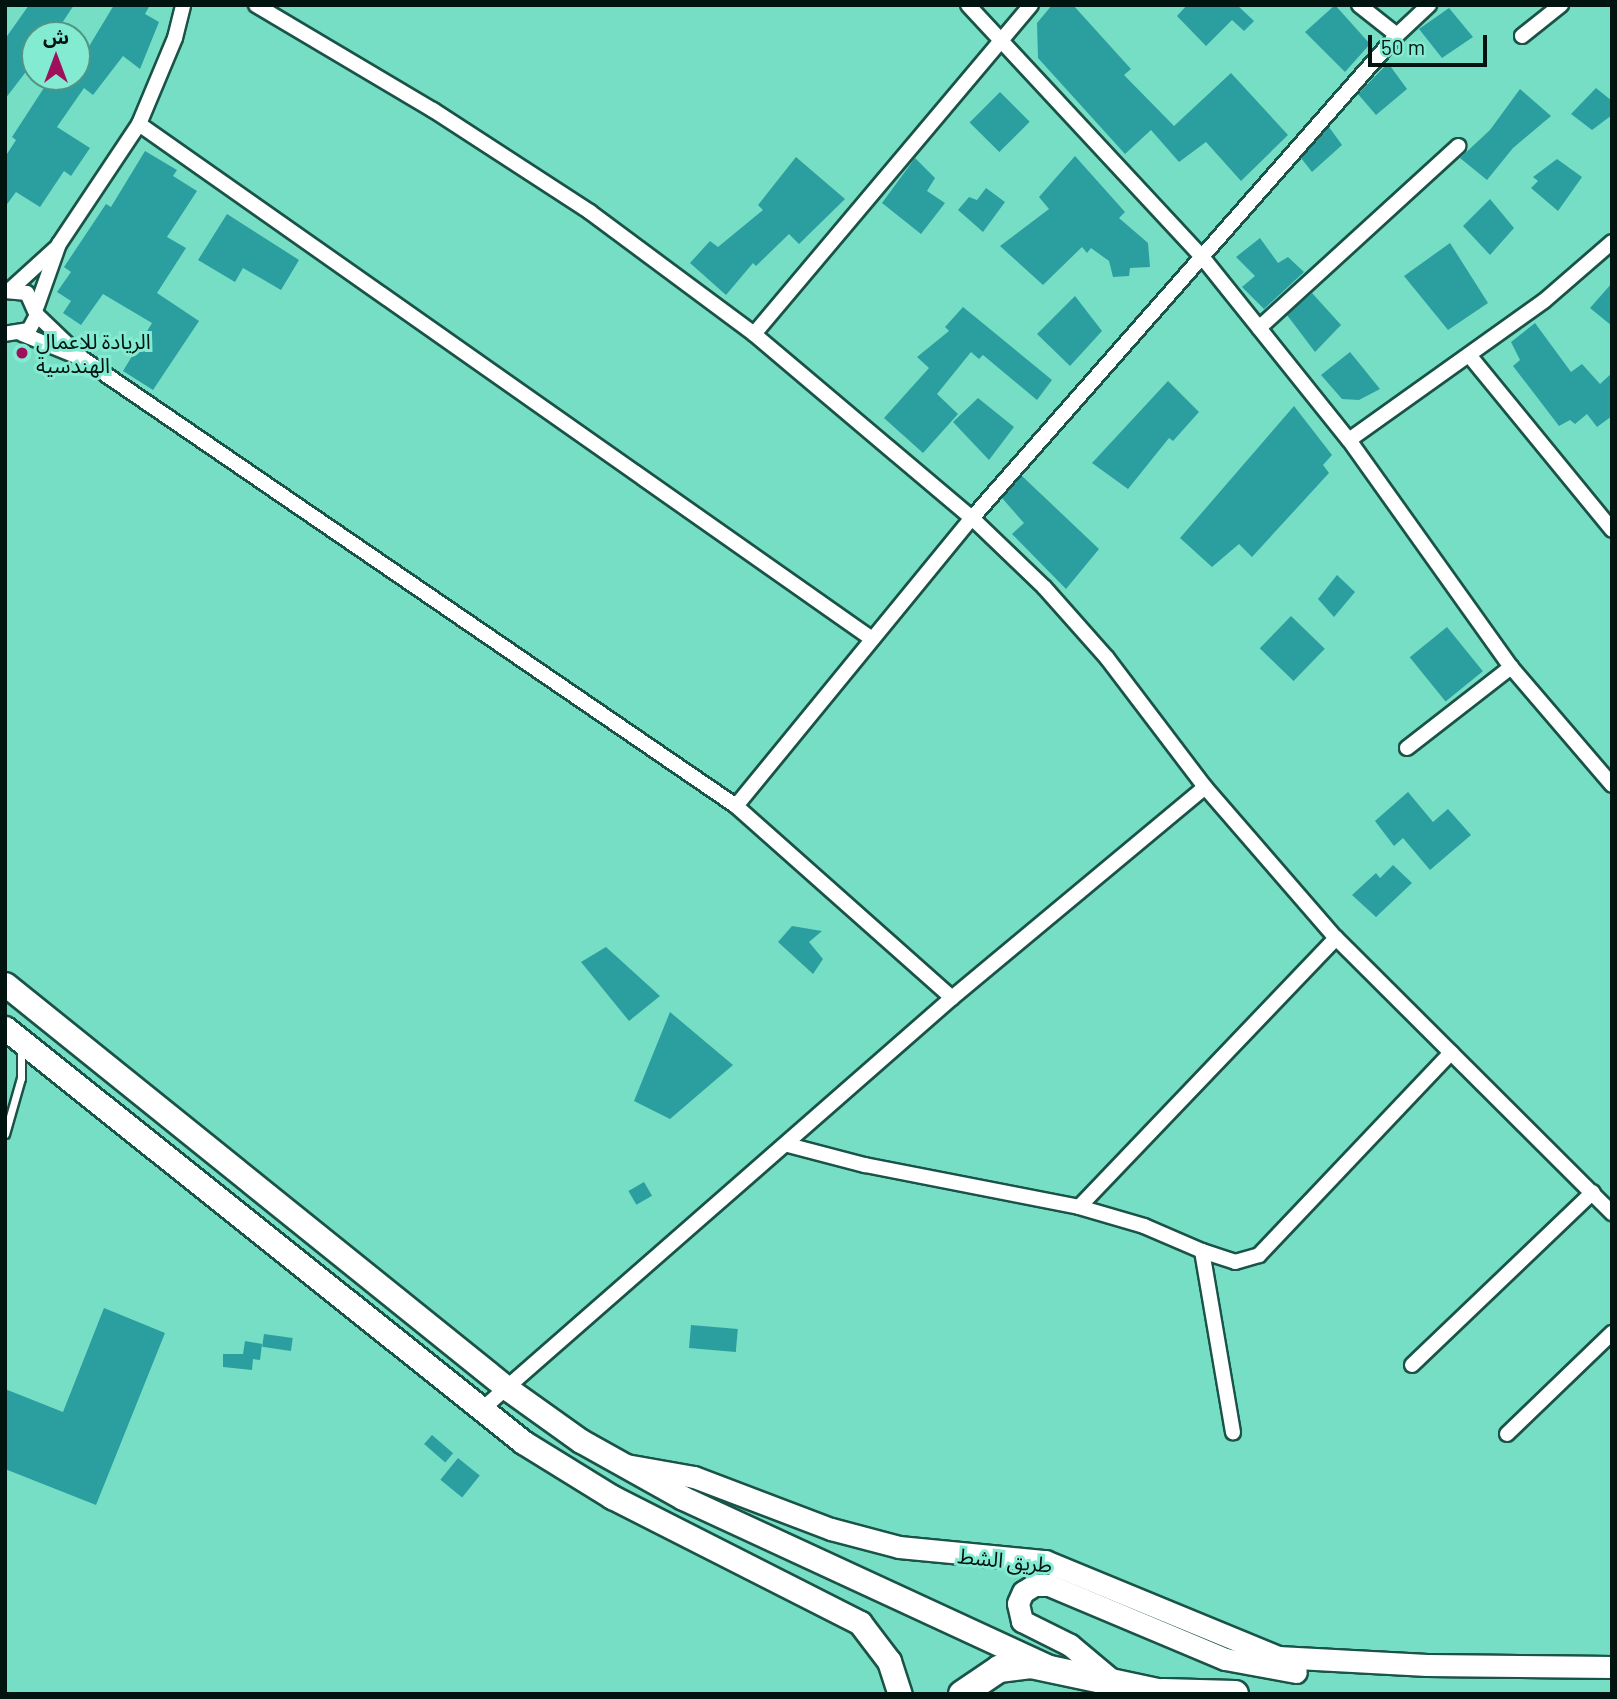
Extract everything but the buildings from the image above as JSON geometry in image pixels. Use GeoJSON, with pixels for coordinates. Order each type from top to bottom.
{"type":"FeatureCollection","features":[{"type":"Feature","properties":{"kind":"highway"},"geometry":{"type":"LineString","coordinates":[[962,1694],[999,1669],[1047,1666],[1165,1693],[1235,1694]]}},
{"type":"Feature","properties":{"kind":"main road"},"geometry":{"type":"LineString","coordinates":[[5,984],[508,1389],[619,1464],[682,1498],[1047,1666]]}},
{"type":"Feature","properties":{"kind":"main road"},"geometry":{"type":"LineString","coordinates":[[13,1034],[480,1411],[612,1497],[860,1623],[889,1661],[900,1694]]}},
{"type":"Feature","properties":{"kind":"main road"},"geometry":{"type":"LineString","coordinates":[[107,1110],[128,1083]]}},
{"type":"Feature","properties":{"kind":"main road","name":"طريق الشط"},"geometry":{"type":"LineString","coordinates":[[619,1464],[694,1478],[831,1529],[900,1547],[1045,1561],[1278,1657],[1427,1665],[1612,1667]]}},
{"type":"Feature","properties":{"kind":"main road","name":"طريق الشط"},"geometry":{"type":"LineString","coordinates":[[1113,1681],[1070,1645],[1023,1620],[1017,1603],[1023,1592],[1034,1585],[1049,1585],[1205,1651],[1265,1669],[1345,1673],[1427,1665]]}},
{"type":"Feature","properties":{"kind":"street"},"geometry":{"type":"LineString","coordinates":[[83,359],[12,337],[37,311],[60,244],[139,124],[175,38],[183,5]]}},
{"type":"Feature","properties":{"kind":"street"},"geometry":{"type":"LineString","coordinates":[[256,5],[433,110],[590,212],[754,334],[972,518],[1044,587],[1107,658],[1205,788],[1336,938],[1612,1213]]}},
{"type":"Feature","properties":{"kind":"street"},"geometry":{"type":"LineString","coordinates":[[968,5],[1203,258],[1349,440],[1511,667],[1612,785]]}},
{"type":"Feature","properties":{"kind":"street"},"geometry":{"type":"LineString","coordinates":[[754,334],[1031,5]]}},
{"type":"Feature","properties":{"kind":"street"},"geometry":{"type":"LineString","coordinates":[[1359,5],[1397,35]]}},
{"type":"Feature","properties":{"kind":"street"},"geometry":{"type":"LineString","coordinates":[[736,806],[972,518],[1397,35],[1429,5]]}},
{"type":"Feature","properties":{"kind":"street"},"geometry":{"type":"LineString","coordinates":[[1522,36],[1561,5]]}},
{"type":"Feature","properties":{"kind":"street"},"geometry":{"type":"LineString","coordinates":[[139,124],[872,639]]}},
{"type":"Feature","properties":{"kind":"street"},"geometry":{"type":"LineString","coordinates":[[1259,328],[1458,146]]}},
{"type":"Feature","properties":{"kind":"street"},"geometry":{"type":"LineString","coordinates":[[1349,440],[1544,301],[1612,243]]}},
{"type":"Feature","properties":{"kind":"street"},"geometry":{"type":"LineString","coordinates":[[7,289],[60,244]]}},
{"type":"Feature","properties":{"kind":"street"},"geometry":{"type":"LineString","coordinates":[[7,289],[27,293],[37,311],[83,359],[736,806],[952,998]]}},
{"type":"Feature","properties":{"kind":"street"},"geometry":{"type":"LineString","coordinates":[[1469,355],[1612,530]]}},
{"type":"Feature","properties":{"kind":"street"},"geometry":{"type":"LineString","coordinates":[[1407,748],[1511,667]]}},
{"type":"Feature","properties":{"kind":"street"},"geometry":{"type":"LineString","coordinates":[[480,1411],[788,1145],[952,998],[1205,788]]}},
{"type":"Feature","properties":{"kind":"street"},"geometry":{"type":"LineString","coordinates":[[1079,1207],[1336,938]]}},
{"type":"Feature","properties":{"kind":"street"},"geometry":{"type":"LineString","coordinates":[[788,1145],[865,1165],[1079,1207],[1144,1226],[1235,1262],[1259,1255],[1451,1053]]}},
{"type":"Feature","properties":{"kind":"street"},"geometry":{"type":"LineString","coordinates":[[1412,1365],[1593,1192]]}},
{"type":"Feature","properties":{"kind":"street"},"geometry":{"type":"LineString","coordinates":[[1202,1251],[1233,1432]]}},
{"type":"Feature","properties":{"kind":"street"},"geometry":{"type":"LineString","coordinates":[[1507,1434],[1612,1333]]}},
{"type":"Feature","properties":{"kind":"lane"},"geometry":{"type":"LineString","coordinates":[[5,1134],[20,1078],[13,1034]]}},
{"type":"Feature","properties":{"kind":"place","name":"الريادة للاعمال الهندسية"},"geometry":{"type":"Point","coordinates":[22,353]}}]}
